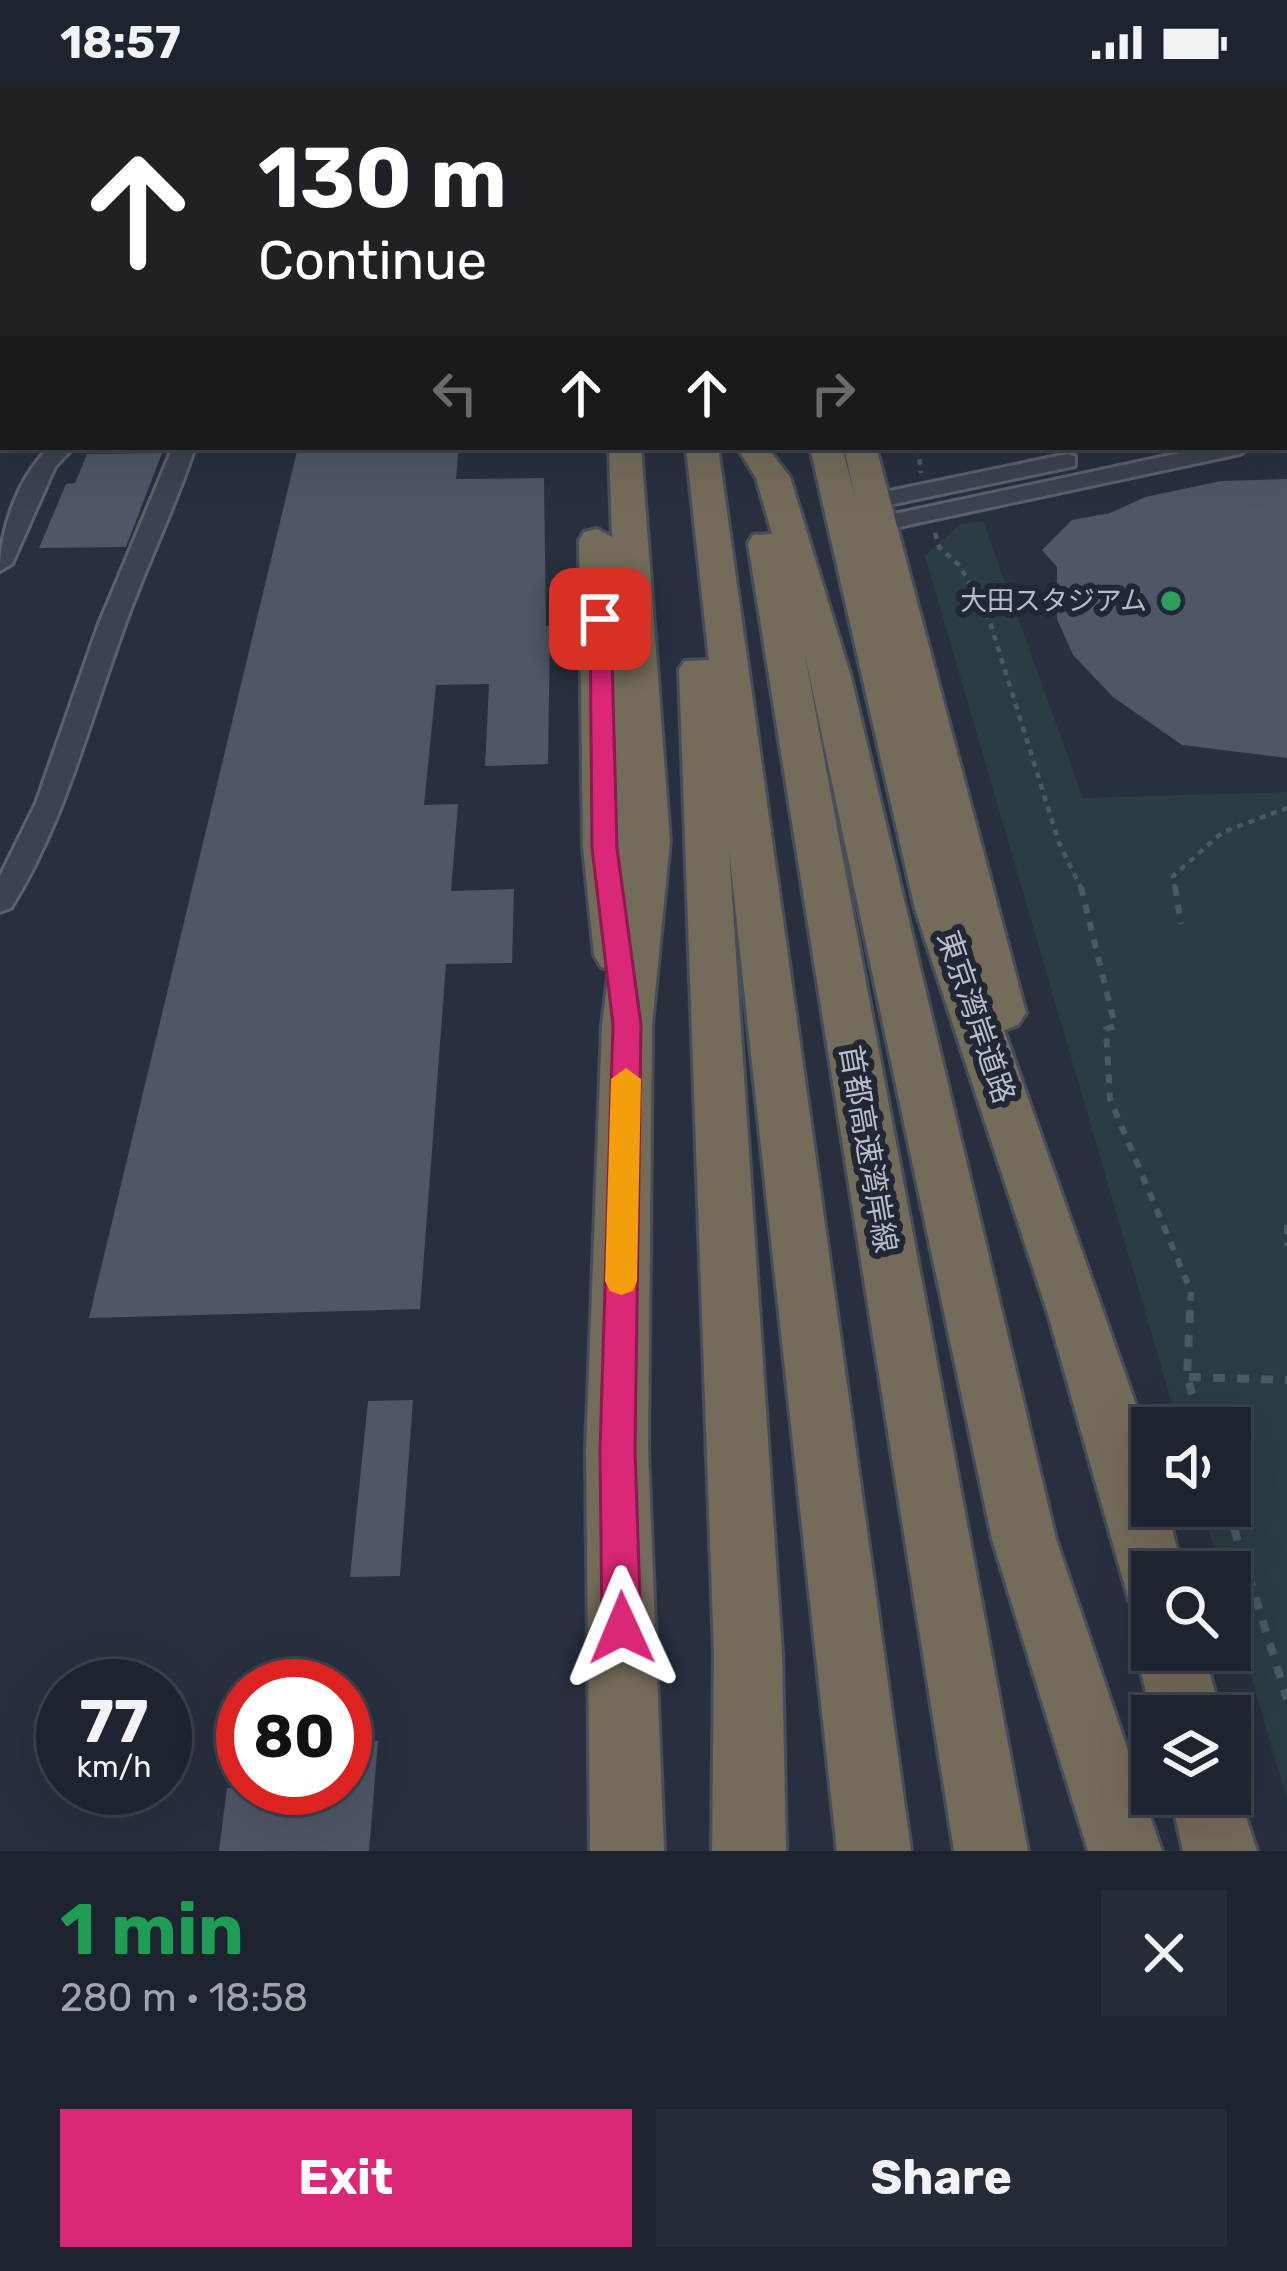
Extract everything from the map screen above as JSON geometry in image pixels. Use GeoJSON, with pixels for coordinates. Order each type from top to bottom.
{"type":"FeatureCollection","features":[{"type":"Feature","properties":{"kind":"highway"},"geometry":{"type":"LineString","coordinates":[[592,450],[605,848],[627,1025]]}},
{"type":"Feature","properties":{"kind":"highway"},"geometry":{"type":"LineString","coordinates":[[625,450],[648,841],[627,1025],[617,1450],[627,1851]]}},
{"type":"Feature","properties":{"kind":"highway"},"geometry":{"type":"LineString","coordinates":[[701,450],[714,676],[721,1179],[748,1653],[749,1851]]}},
{"type":"Feature","properties":{"kind":"highway"},"geometry":{"type":"LineString","coordinates":[[753,450],[773,477],[808,676],[1024,1539],[1124,1851]]}},
{"type":"Feature","properties":{"kind":"highway","name":"東京湾岸道路"},"geometry":{"type":"LineString","coordinates":[[827,450],[914,826],[1118,1442],[1145,1551]]}},
{"type":"Feature","properties":{"kind":"highway"},"geometry":{"type":"LineString","coordinates":[[861,450],[998,992],[1012,1121]]}},
{"type":"Feature","properties":{"kind":"highway"},"geometry":{"type":"LineString","coordinates":[[714,676],[863,1766],[870,1851]]}},
{"type":"Feature","properties":{"kind":"highway","name":"首都高速湾岸線"},"geometry":{"type":"LineString","coordinates":[[808,676],[922,1458],[991,1851]]}},
{"type":"Feature","properties":{"kind":"highway"},"geometry":{"type":"LineString","coordinates":[[922,1458],[1023,1851]]}},
{"type":"Feature","properties":{"kind":"highway"},"geometry":{"type":"LineString","coordinates":[[1211,1815],[1220,1851]]}},
{"type":"Feature","properties":{"kind":"street"},"geometry":{"type":"LineString","coordinates":[[0,564],[45,464],[60,450]]}},
{"type":"Feature","properties":{"kind":"street"},"geometry":{"type":"LineString","coordinates":[[0,901],[27,862],[113,619],[160,520],[183,450]]}},
{"type":"Feature","properties":{"kind":"street"},"geometry":{"type":"LineString","coordinates":[[877,512],[1122,450]]}},
{"type":"Feature","properties":{"kind":"street"},"geometry":{"type":"LineString","coordinates":[[877,512],[1223,450]]}},
{"type":"Feature","properties":{"kind":"path"},"geometry":{"type":"LineString","coordinates":[[918,450],[921,474]]}},
{"type":"Feature","properties":{"kind":"path"},"geometry":{"type":"LineString","coordinates":[[935,532],[939,547],[960,566],[989,619],[1059,843],[1074,866],[1101,954],[1115,1026],[1106,1029],[1104,1047],[1114,1084],[1110,1099],[1190,1291],[1187,1377],[1196,1407]]}},
{"type":"Feature","properties":{"kind":"path"},"geometry":{"type":"LineString","coordinates":[[1181,924],[1173,876],[1223,832],[1287,808]]}},
{"type":"Feature","properties":{"kind":"path"},"geometry":{"type":"LineString","coordinates":[[1287,1225],[1287,1246]]}},
{"type":"Feature","properties":{"kind":"path"},"geometry":{"type":"LineString","coordinates":[[1187,1377],[1287,1380]]}},
{"type":"Feature","properties":{"kind":"path"},"geometry":{"type":"LineString","coordinates":[[1234,1527],[1287,1699]]}},
{"type":"Feature","properties":{"kind":"shaded area"},"geometry":{"type":"Polygon","coordinates":[[[983,521],[1083,798],[1287,792],[1287,1800],[1249,1671],[1251,1551],[1215,1551],[1207,1527],[1251,1527],[1251,1407],[1173,1407],[925,556],[960,524],[983,521]]]}},
{"type":"Feature","properties":{"kind":"building"},"geometry":{"type":"Polygon","coordinates":[[[297,450],[459,450],[456,479],[544,478],[546,626],[550,626],[548,764],[485,766],[489,684],[436,685],[424,805],[458,804],[451,891],[514,889],[512,963],[446,964],[420,1309],[89,1318],[297,450]]]}},
{"type":"Feature","properties":{"kind":"building"},"geometry":{"type":"Polygon","coordinates":[[[162,453],[126,547],[39,548],[66,484],[75,483],[87,454],[162,453]]]}},
{"type":"Feature","properties":{"kind":"building","name":"大田スタジアム"},"geometry":{"type":"Polygon","coordinates":[[[1287,479],[1287,758],[1182,745],[1113,697],[1073,655],[1057,619],[1057,567],[1042,550],[1072,520],[1110,513],[1145,497],[1221,481],[1287,479]]]}},
{"type":"Feature","properties":{"kind":"building"},"geometry":{"type":"Polygon","coordinates":[[[413,1400],[400,1576],[350,1577],[368,1401],[413,1400]]]}},
{"type":"Feature","properties":{"kind":"building"},"geometry":{"type":"Polygon","coordinates":[[[372,1741],[378,1741],[372,1814],[372,1741]]]}},
{"type":"Feature","properties":{"kind":"building"},"geometry":{"type":"Polygon","coordinates":[[[224,1815],[372,1815],[369,1851],[219,1851],[224,1815]]]}},
{"type":"Feature","properties":{"kind":"slow traffic"},"geometry":{"type":"LineString","coordinates":[[621,1281],[626,1079]]}},
{"type":"Feature","properties":{"kind":"place","name":"大田スタジアム"},"geometry":{"type":"Point","coordinates":[1171,601]}},
{"type":"Feature","properties":{"kind":"route"},"geometry":{"type":"LineString","coordinates":[[600,619],[605,848],[627,1025],[617,1450],[622,1628]]}}]}
